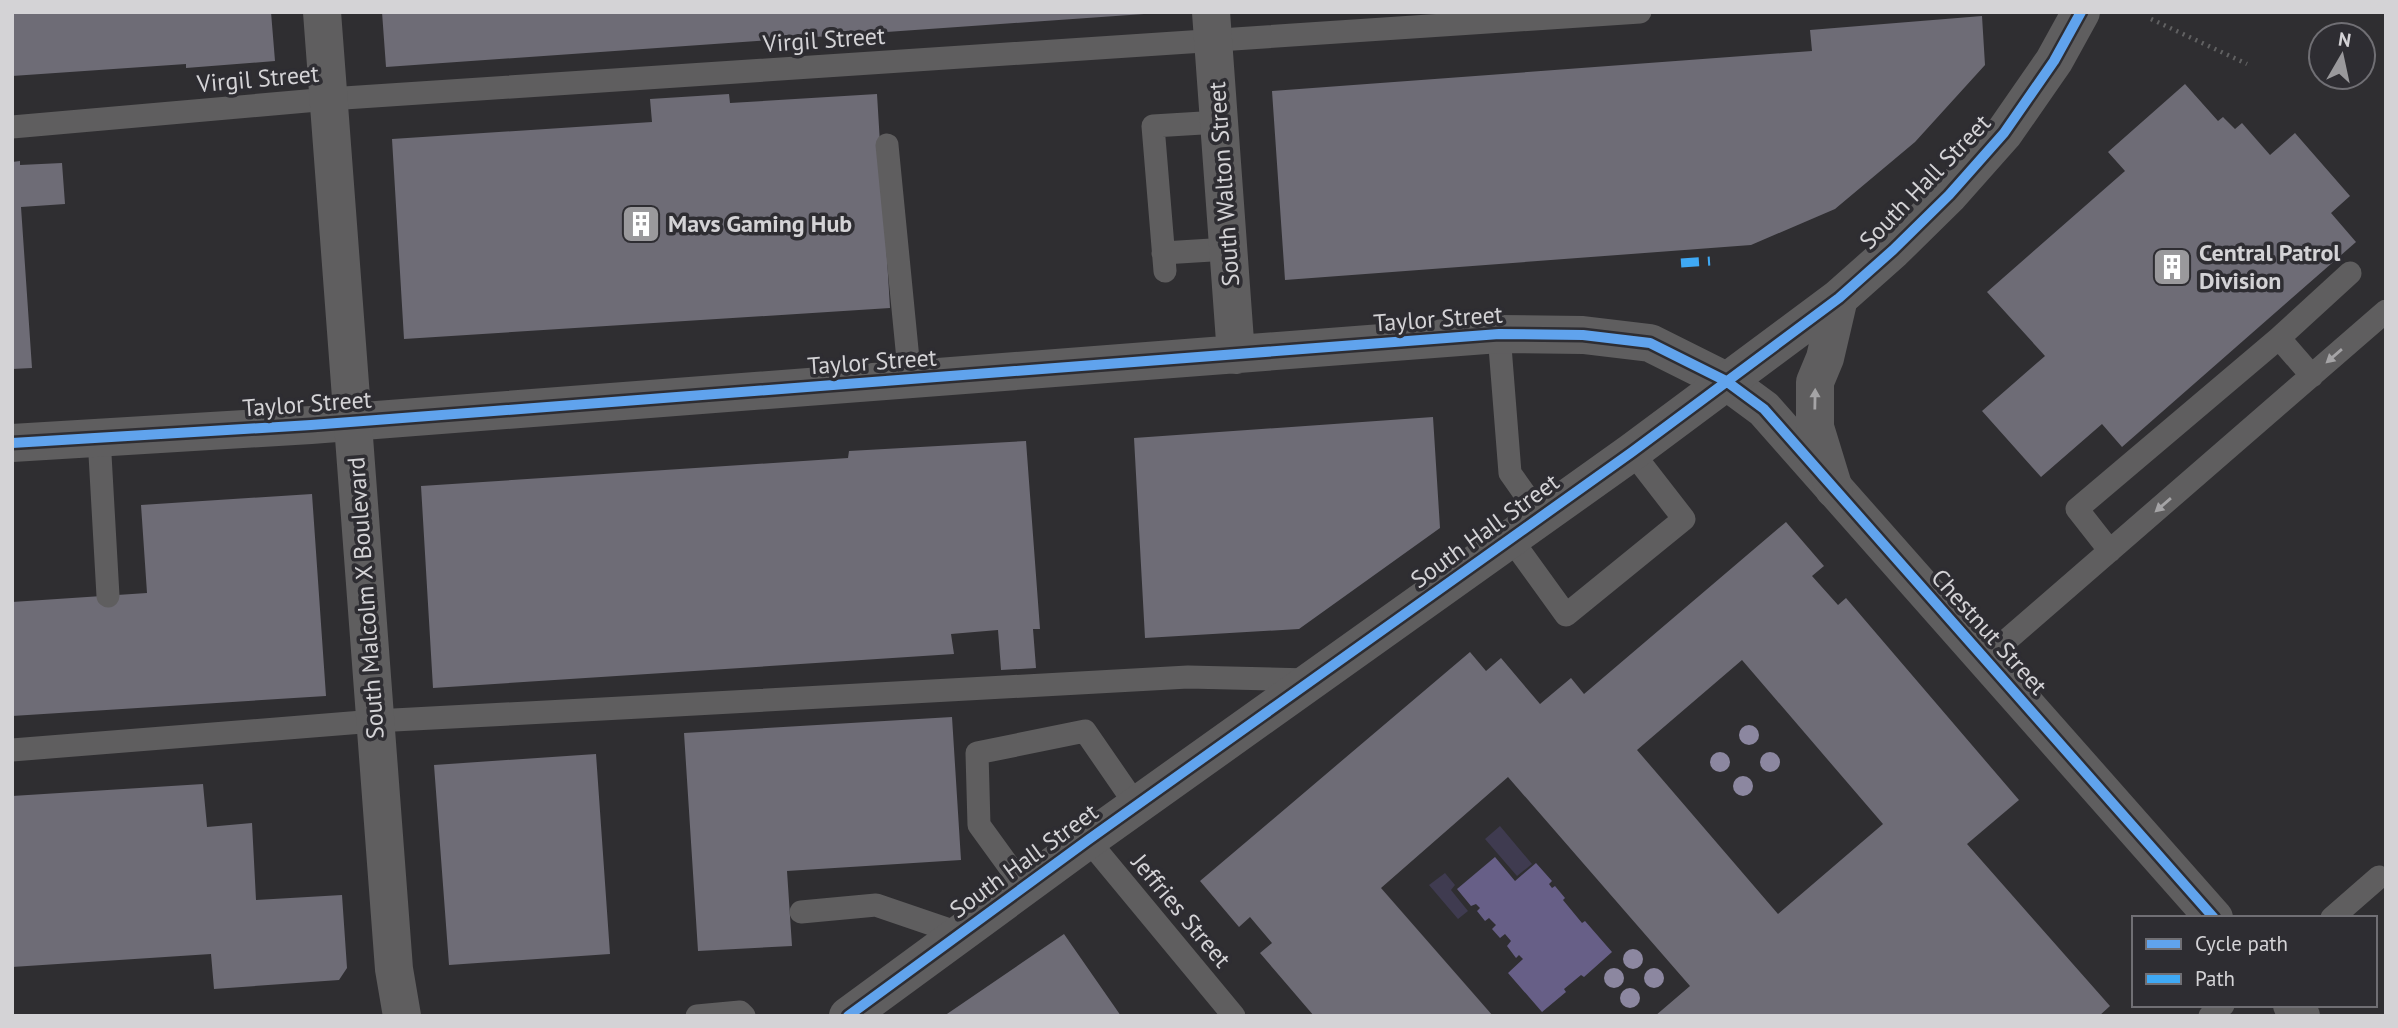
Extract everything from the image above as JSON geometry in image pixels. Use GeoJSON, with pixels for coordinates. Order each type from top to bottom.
{"type":"FeatureCollection","features":[{"type":"Feature","properties":{"kind":"street","name":"South Malcolm X Boulevard"},"geometry":{"type":"LineString","coordinates":[[322,12],[394,969],[402,1016]]}},
{"type":"Feature","properties":{"kind":"street","name":"South Hall Street"},"geometry":{"type":"LineString","coordinates":[[848,1016],[1088,840],[1632,452],[1839,298],[1949,195],[2004,133],[2054,61],[2081,12]]}},
{"type":"Feature","properties":{"kind":"street","name":"South Walton Street"},"geometry":{"type":"LineString","coordinates":[[1213,27],[1236,355]]}},
{"type":"Feature","properties":{"kind":"street"},"geometry":{"type":"LineString","coordinates":[[1834,489],[1815,427],[1815,382],[1825,358],[1839,298]]}},
{"type":"Feature","properties":{"kind":"street","name":"Taylor Street"},"geometry":{"type":"LineString","coordinates":[[12,443],[352,422],[1499,334],[1583,335],[1650,344],[1726,381]]}},
{"type":"Feature","properties":{"kind":"street","name":"Chestnut Street"},"geometry":{"type":"LineString","coordinates":[[1726,381],[1764,409],[2212,916]]}},
{"type":"Feature","properties":{"kind":"lane","name":"Virgil Street"},"geometry":{"type":"LineString","coordinates":[[12,127],[1213,27],[1640,12]]}},
{"type":"Feature","properties":{"kind":"lane"},"geometry":{"type":"LineString","coordinates":[[1219,122],[1153,126],[1164,262],[1228,249]]}},
{"type":"Feature","properties":{"kind":"lane"},"geometry":{"type":"LineString","coordinates":[[887,145],[910,380]]}},
{"type":"Feature","properties":{"kind":"lane"},"geometry":{"type":"LineString","coordinates":[[2110,551],[2077,509],[2279,338],[2350,273]]}},
{"type":"Feature","properties":{"kind":"lane"},"geometry":{"type":"LineString","coordinates":[[1985,659],[2386,312]]}},
{"type":"Feature","properties":{"kind":"lane"},"geometry":{"type":"LineString","coordinates":[[1499,334],[1510,473],[1541,517]]}},
{"type":"Feature","properties":{"kind":"lane"},"geometry":{"type":"LineString","coordinates":[[2279,338],[2312,376]]}},
{"type":"Feature","properties":{"kind":"lane"},"geometry":{"type":"LineString","coordinates":[[99,437],[108,596]]}},
{"type":"Feature","properties":{"kind":"lane"},"geometry":{"type":"LineString","coordinates":[[1511,539],[1566,615],[1684,519],[1632,452]]}},
{"type":"Feature","properties":{"kind":"lane"},"geometry":{"type":"LineString","coordinates":[[12,750],[375,721],[1188,677],[1311,681]]}},
{"type":"Feature","properties":{"kind":"lane"},"geometry":{"type":"LineString","coordinates":[[1024,887],[979,825],[977,753],[1085,731],[1136,806]]}},
{"type":"Feature","properties":{"kind":"lane","name":"Jeffries Street"},"geometry":{"type":"LineString","coordinates":[[1088,840],[1234,1016]]}},
{"type":"Feature","properties":{"kind":"lane"},"geometry":{"type":"LineString","coordinates":[[2334,916],[2379,877]]}},
{"type":"Feature","properties":{"kind":"lane"},"geometry":{"type":"LineString","coordinates":[[801,912],[876,905],[961,934]]}},
{"type":"Feature","properties":{"kind":"lane"},"geometry":{"type":"LineString","coordinates":[[697,1016],[740,1012],[744,1016]]}},
{"type":"Feature","properties":{"kind":"path"},"geometry":{"type":"LineString","coordinates":[[2151,19],[2247,64]]}},
{"type":"Feature","properties":{"kind":"shaded area"},"geometry":{"type":"Polygon","coordinates":[[[1500,826],[1532,864],[1517,876],[1485,839],[1500,826]]]}},
{"type":"Feature","properties":{"kind":"shaded area"},"geometry":{"type":"Polygon","coordinates":[[[1495,857],[1515,881],[1536,863],[1552,881],[1549,884],[1552,888],[1555,886],[1582,923],[1585,921],[1612,952],[1584,977],[1581,975],[1564,989],[1566,992],[1542,1012],[1508,973],[1523,959],[1519,955],[1516,958],[1507,946],[1511,941],[1505,934],[1500,938],[1492,929],[1496,925],[1489,918],[1485,921],[1477,911],[1480,908],[1476,904],[1471,906],[1457,889],[1495,857]]]}},
{"type":"Feature","properties":{"kind":"shaded area"},"geometry":{"type":"Polygon","coordinates":[[[1445,873],[1455,885],[1451,890],[1468,911],[1458,919],[1429,885],[1445,873]]]}},
{"type":"Feature","properties":{"kind":"building"},"geometry":{"type":"Polygon","coordinates":[[[12,12],[271,12],[275,61],[12,76],[12,12]]]}},
{"type":"Feature","properties":{"kind":"building"},"geometry":{"type":"Polygon","coordinates":[[[382,12],[1144,12],[1144,14],[386,67],[382,12]]]}},
{"type":"Feature","properties":{"kind":"building"},"geometry":{"type":"Polygon","coordinates":[[[1982,16],[1985,65],[1915,142],[1835,209],[1751,245],[1285,280],[1272,91],[1812,51],[1810,30],[1982,16]]]}},
{"type":"Feature","properties":{"kind":"building","name":"Central Patrol Division"},"geometry":{"type":"Polygon","coordinates":[[[2185,84],[2218,121],[2223,117],[2235,129],[2242,123],[2270,155],[2295,133],[2350,196],[2331,213],[2356,242],[2122,447],[2102,424],[2041,477],[1982,411],[2045,356],[1987,292],[2125,171],[2108,152],[2185,84]]]}},
{"type":"Feature","properties":{"kind":"building","name":"Mavs Gaming Hub"},"geometry":{"type":"Polygon","coordinates":[[[729,94],[730,103],[877,94],[890,308],[404,339],[392,139],[652,122],[650,99],[729,94]]]}},
{"type":"Feature","properties":{"kind":"building"},"geometry":{"type":"Polygon","coordinates":[[[20,161],[20,165],[62,163],[65,204],[21,207],[32,368],[12,369],[12,162],[20,161]]]}},
{"type":"Feature","properties":{"kind":"building"},"geometry":{"type":"Polygon","coordinates":[[[1433,417],[1440,528],[1299,629],[1145,638],[1134,438],[1433,417]]]}},
{"type":"Feature","properties":{"kind":"building"},"geometry":{"type":"Polygon","coordinates":[[[1026,441],[1040,629],[1033,629],[1036,668],[1001,670],[998,630],[951,634],[954,654],[433,688],[421,486],[848,458],[849,451],[1026,441]]]}},
{"type":"Feature","properties":{"kind":"building"},"geometry":{"type":"Polygon","coordinates":[[[312,494],[326,696],[12,716],[12,602],[147,593],[141,505],[312,494]]]}},
{"type":"Feature","properties":{"kind":"building"},"geometry":{"type":"Polygon","coordinates":[[[1786,522],[1824,566],[1812,576],[1838,605],[1846,598],[2019,800],[1967,844],[2110,1006],[2099,1016],[1655,1016],[1690,986],[1508,777],[1381,888],[1493,1016],[1314,1016],[1260,953],[1272,943],[1250,917],[1239,927],[1200,881],[1470,652],[1486,671],[1501,658],[1540,704],[1571,678],[1584,694],[1786,522]],[[1742,660],[1637,750],[1778,914],[1883,824],[1742,660]]]}},
{"type":"Feature","properties":{"kind":"building"},"geometry":{"type":"Polygon","coordinates":[[[952,717],[961,860],[787,871],[792,946],[698,951],[684,733],[952,717]]]}},
{"type":"Feature","properties":{"kind":"building"},"geometry":{"type":"Polygon","coordinates":[[[596,754],[610,954],[449,965],[434,765],[596,754]]]}},
{"type":"Feature","properties":{"kind":"building"},"geometry":{"type":"Polygon","coordinates":[[[203,784],[207,827],[252,823],[256,900],[342,895],[347,968],[339,980],[214,989],[211,954],[12,967],[12,796],[203,784]]]}},
{"type":"Feature","properties":{"kind":"building"},"geometry":{"type":"Polygon","coordinates":[[[1064,934],[1121,1016],[944,1016],[1064,934]]]}},
{"type":"Feature","properties":{"kind":"marked path"},"geometry":{"type":"LineString","coordinates":[[1681,263],[1710,261]]}},
{"type":"Feature","properties":{"kind":"cycle path"},"geometry":{"type":"LineString","coordinates":[[848,1016],[1088,840],[1632,452],[1839,298],[1949,195],[2004,133],[2054,61],[2081,12]]}},
{"type":"Feature","properties":{"kind":"cycle path"},"geometry":{"type":"LineString","coordinates":[[12,443],[311,425],[1499,334],[1583,335],[1650,343],[1726,381],[1764,409],[2212,916]]}},
{"type":"Feature","properties":{"kind":"place","name":"Mavs Gaming Hub"},"geometry":{"type":"Point","coordinates":[641,224]}},
{"type":"Feature","properties":{"kind":"place","name":"Central Patrol Division"},"geometry":{"type":"Point","coordinates":[2172,267]}}]}
